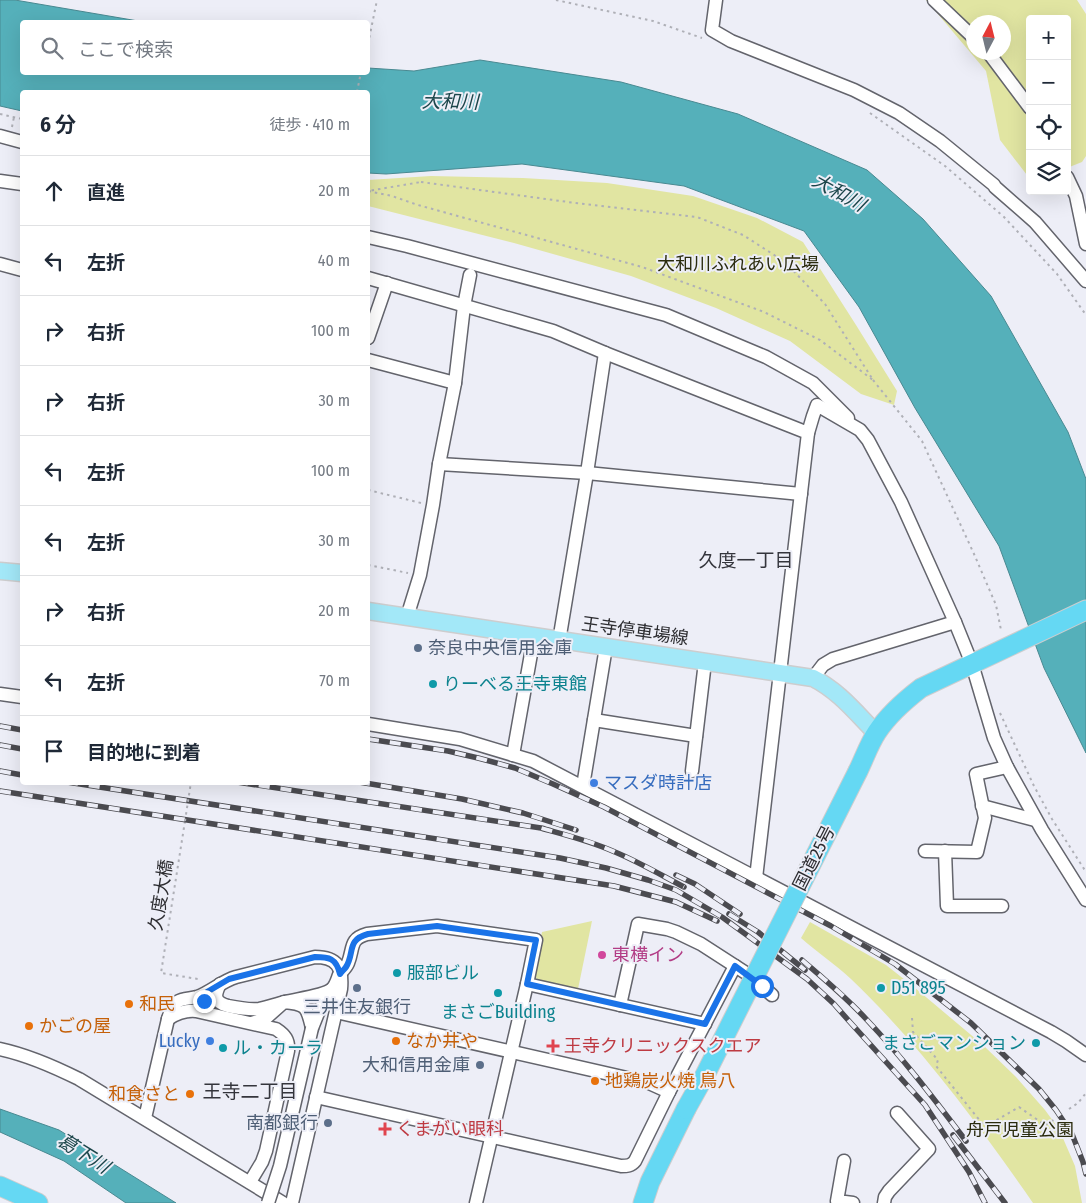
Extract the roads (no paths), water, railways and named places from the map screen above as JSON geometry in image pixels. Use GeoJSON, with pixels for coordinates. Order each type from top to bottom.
{"type":"FeatureCollection","features":[{"type":"Feature","properties":{"kind":"highway","name":"国道25号"},"geometry":{"type":"LineString","coordinates":[[642,1203],[650,1182],[686,1109],[705,1075],[876,733],[904,701],[921,688],[1086,610]]}},
{"type":"Feature","properties":{"kind":"highway"},"geometry":{"type":"LineString","coordinates":[[0,1186],[38,1203]]}},
{"type":"Feature","properties":{"kind":"main road"},"geometry":{"type":"LineString","coordinates":[[0,571],[20,574]]}},
{"type":"Feature","properties":{"kind":"main road","name":"王寺停車場線"},"geometry":{"type":"LineString","coordinates":[[370,611],[813,678],[835,691],[876,733]]}},
{"type":"Feature","properties":{"kind":"street"},"geometry":{"type":"LineString","coordinates":[[716,0],[712,30],[731,41],[854,90],[899,114],[940,141],[994,185],[995,188],[1035,222],[1086,281]]}},
{"type":"Feature","properties":{"kind":"street"},"geometry":{"type":"LineString","coordinates":[[934,0],[966,30]]}},
{"type":"Feature","properties":{"kind":"street"},"geometry":{"type":"LineString","coordinates":[[994,60],[1028,105]]}},
{"type":"Feature","properties":{"kind":"street"},"geometry":{"type":"LineString","coordinates":[[0,136],[20,141]]}},
{"type":"Feature","properties":{"kind":"street"},"geometry":{"type":"LineString","coordinates":[[0,181],[20,184]]}},
{"type":"Feature","properties":{"kind":"street"},"geometry":{"type":"LineString","coordinates":[[1071,185],[1076,196],[1086,244]]}},
{"type":"Feature","properties":{"kind":"street"},"geometry":{"type":"LineString","coordinates":[[370,237],[666,315],[766,357],[813,383],[868,440],[901,502],[956,622],[977,662],[994,738],[1007,767],[1036,820],[1086,900]]}},
{"type":"Feature","properties":{"kind":"street"},"geometry":{"type":"LineString","coordinates":[[0,264],[20,269]]}},
{"type":"Feature","properties":{"kind":"street"},"geometry":{"type":"LineString","coordinates":[[407,618],[420,575],[433,505],[455,383],[464,306],[470,275]]}},
{"type":"Feature","properties":{"kind":"street"},"geometry":{"type":"LineString","coordinates":[[370,279],[553,331],[808,433]]}},
{"type":"Feature","properties":{"kind":"street"},"geometry":{"type":"LineString","coordinates":[[370,332],[387,283]]}},
{"type":"Feature","properties":{"kind":"street"},"geometry":{"type":"LineString","coordinates":[[560,640],[605,353]]}},
{"type":"Feature","properties":{"kind":"street"},"geometry":{"type":"LineString","coordinates":[[370,361],[455,383]]}},
{"type":"Feature","properties":{"kind":"street"},"geometry":{"type":"LineString","coordinates":[[756,878],[808,433],[817,405],[860,430]]}},
{"type":"Feature","properties":{"kind":"street"},"geometry":{"type":"LineString","coordinates":[[439,464],[587,473],[801,494]]}},
{"type":"Feature","properties":{"kind":"street"},"geometry":{"type":"LineString","coordinates":[[813,678],[823,665],[833,659],[956,622]]}},
{"type":"Feature","properties":{"kind":"street"},"geometry":{"type":"LineString","coordinates":[[513,755],[534,637]]}},
{"type":"Feature","properties":{"kind":"street"},"geometry":{"type":"LineString","coordinates":[[582,786],[606,647]]}},
{"type":"Feature","properties":{"kind":"street"},"geometry":{"type":"LineString","coordinates":[[692,771],[705,662]]}},
{"type":"Feature","properties":{"kind":"street"},"geometry":{"type":"LineString","coordinates":[[0,694],[20,698]]}},
{"type":"Feature","properties":{"kind":"street"},"geometry":{"type":"LineString","coordinates":[[594,720],[696,736]]}},
{"type":"Feature","properties":{"kind":"street"},"geometry":{"type":"LineString","coordinates":[[370,724],[460,739],[533,761],[1051,1032],[1086,1055]]}},
{"type":"Feature","properties":{"kind":"street"},"geometry":{"type":"LineString","coordinates":[[925,851],[978,852],[985,818],[976,774],[1007,767]]}},
{"type":"Feature","properties":{"kind":"street"},"geometry":{"type":"LineString","coordinates":[[982,806],[1036,820]]}},
{"type":"Feature","properties":{"kind":"street"},"geometry":{"type":"LineString","coordinates":[[945,852],[947,906],[1002,906]]}},
{"type":"Feature","properties":{"kind":"street"},"geometry":{"type":"LineString","coordinates":[[620,1005],[638,924],[667,929],[702,944],[755,980],[772,995]]}},
{"type":"Feature","properties":{"kind":"street"},"geometry":{"type":"LineString","coordinates":[[268,1203],[280,1166],[312,1028],[318,1013],[346,967],[355,940],[368,934],[437,926],[536,940],[476,1203]]}},
{"type":"Feature","properties":{"kind":"street"},"geometry":{"type":"LineString","coordinates":[[145,1118],[170,1010],[175,1003],[199,996],[236,976],[315,957],[326,957],[333,960],[338,965],[342,980],[341,989],[292,1203]]}},
{"type":"Feature","properties":{"kind":"street"},"geometry":{"type":"LineString","coordinates":[[316,1097],[627,1166],[635,1161],[735,966]]}},
{"type":"Feature","properties":{"kind":"street"},"geometry":{"type":"LineString","coordinates":[[220,984],[216,991],[217,1001],[236,1008],[259,1009],[323,994],[331,990]]}},
{"type":"Feature","properties":{"kind":"street"},"geometry":{"type":"LineString","coordinates":[[527,984],[705,1024]]}},
{"type":"Feature","properties":{"kind":"street"},"geometry":{"type":"LineString","coordinates":[[207,992],[204,1001],[206,1007],[215,1015]]}},
{"type":"Feature","properties":{"kind":"street"},"geometry":{"type":"LineString","coordinates":[[252,1023],[266,1018],[284,1002],[297,1003],[305,1007],[310,1016],[312,1028]]}},
{"type":"Feature","properties":{"kind":"street"},"geometry":{"type":"LineString","coordinates":[[168,1019],[180,1012],[188,1011],[215,1015],[276,1029],[286,1038],[289,1044],[266,1151],[250,1182]]}},
{"type":"Feature","properties":{"kind":"street"},"geometry":{"type":"LineString","coordinates":[[336,1012],[649,1083],[669,1092]]}},
{"type":"Feature","properties":{"kind":"street"},"geometry":{"type":"LineString","coordinates":[[0,1049],[34,1059],[79,1079],[283,1203]]}},
{"type":"Feature","properties":{"kind":"street"},"geometry":{"type":"LineString","coordinates":[[884,1203],[888,1191],[929,1148],[897,1113]]}},
{"type":"Feature","properties":{"kind":"street"},"geometry":{"type":"LineString","coordinates":[[844,1162],[837,1201],[853,1203]]}},
{"type":"Feature","properties":{"kind":"water","name":"大和川"},"geometry":{"type":"Polygon","coordinates":[[[0,0],[15,0],[132,20],[20,20],[20,75],[370,75],[370,68],[414,71],[480,60],[621,82],[738,114],[867,170],[923,219],[991,296],[1068,432],[1086,479],[1086,753],[1044,668],[999,546],[915,408],[859,307],[804,231],[684,186],[522,164],[386,174],[370,173],[370,90],[20,90],[20,111],[0,106],[0,0]]]}},
{"type":"Feature","properties":{"kind":"water","name":"葛下川"},"geometry":{"type":"Polygon","coordinates":[[[0,1109],[59,1130],[176,1203],[126,1203],[64,1161],[0,1132],[0,1109]]]}},
{"type":"Feature","properties":{"kind":"railway"},"geometry":{"type":"LineString","coordinates":[[0,726],[20,730]]}},
{"type":"Feature","properties":{"kind":"railway"},"geometry":{"type":"LineString","coordinates":[[370,739],[448,751],[478,758],[515,768],[553,784],[604,807],[831,926],[895,964],[971,1023],[1039,1089],[1072,1134],[1086,1174]]}},
{"type":"Feature","properties":{"kind":"railway"},"geometry":{"type":"LineString","coordinates":[[0,745],[20,749]]}},
{"type":"Feature","properties":{"kind":"railway"},"geometry":{"type":"LineString","coordinates":[[0,771],[20,775]]}},
{"type":"Feature","properties":{"kind":"railway"},"geometry":{"type":"LineString","coordinates":[[370,784],[462,799],[523,813],[576,830]]}},
{"type":"Feature","properties":{"kind":"railway"},"geometry":{"type":"LineString","coordinates":[[86,785],[560,858],[606,868],[676,890],[722,917],[807,979],[834,1004],[925,1105],[969,1172],[985,1203]]}},
{"type":"Feature","properties":{"kind":"railway"},"geometry":{"type":"LineString","coordinates":[[257,785],[541,828],[606,848],[684,887]]}},
{"type":"Feature","properties":{"kind":"railway"},"geometry":{"type":"LineString","coordinates":[[0,791],[614,886],[676,902],[717,921]]}},
{"type":"Feature","properties":{"kind":"railway"},"geometry":{"type":"LineString","coordinates":[[676,875],[695,884],[740,914]]}},
{"type":"Feature","properties":{"kind":"railway"},"geometry":{"type":"LineString","coordinates":[[729,914],[758,932],[805,970]]}},
{"type":"Feature","properties":{"kind":"railway"},"geometry":{"type":"LineString","coordinates":[[802,960],[843,996],[880,1034],[966,1141]]}},
{"type":"Feature","properties":{"kind":"railway"},"geometry":{"type":"LineString","coordinates":[[953,1135],[1005,1203]]}},
{"type":"Feature","properties":{"kind":"place","name":"奈良中央信用金庫"},"geometry":{"type":"Point","coordinates":[418,648]}},
{"type":"Feature","properties":{"kind":"place","name":"りーべる王寺東館"},"geometry":{"type":"Point","coordinates":[433,684]}},
{"type":"Feature","properties":{"kind":"place","name":"マスダ時計店"},"geometry":{"type":"Point","coordinates":[594,783]}},
{"type":"Feature","properties":{"kind":"place","name":"東横イン"},"geometry":{"type":"Point","coordinates":[602,955]}},
{"type":"Feature","properties":{"kind":"place","name":"服部ビル"},"geometry":{"type":"Point","coordinates":[397,973]}},
{"type":"Feature","properties":{"kind":"place","name":"三井住友銀行"},"geometry":{"type":"Point","coordinates":[357,988]}},
{"type":"Feature","properties":{"kind":"place","name":"D51 895"},"geometry":{"type":"Point","coordinates":[881,988]}},
{"type":"Feature","properties":{"kind":"place","name":"まさごBuilding"},"geometry":{"type":"Point","coordinates":[498,993]}},
{"type":"Feature","properties":{"kind":"place","name":"和民"},"geometry":{"type":"Point","coordinates":[129,1004]}},
{"type":"Feature","properties":{"kind":"place","name":"かごの屋"},"geometry":{"type":"Point","coordinates":[29,1026]}},
{"type":"Feature","properties":{"kind":"place","name":"Lucky"},"geometry":{"type":"Point","coordinates":[210,1041]}},
{"type":"Feature","properties":{"kind":"place","name":"なか井や"},"geometry":{"type":"Point","coordinates":[396,1041]}},
{"type":"Feature","properties":{"kind":"place","name":"まさごマンション"},"geometry":{"type":"Point","coordinates":[1036,1043]}},
{"type":"Feature","properties":{"kind":"place","name":"王寺クリニックスクエア"},"geometry":{"type":"Point","coordinates":[553,1046]}},
{"type":"Feature","properties":{"kind":"place","name":"ル・カーラ"},"geometry":{"type":"Point","coordinates":[223,1048]}},
{"type":"Feature","properties":{"kind":"place","name":"大和信用金庫"},"geometry":{"type":"Point","coordinates":[480,1065]}},
{"type":"Feature","properties":{"kind":"place","name":"地鶏炭火焼 鳥八"},"geometry":{"type":"Point","coordinates":[595,1081]}},
{"type":"Feature","properties":{"kind":"place","name":"和食さと"},"geometry":{"type":"Point","coordinates":[190,1094]}},
{"type":"Feature","properties":{"kind":"place","name":"南都銀行"},"geometry":{"type":"Point","coordinates":[328,1123]}},
{"type":"Feature","properties":{"kind":"place","name":"くまがい眼科"},"geometry":{"type":"Point","coordinates":[385,1129]}},
{"type":"Feature","properties":{"kind":"district","name":"久度一丁目"},"geometry":{"type":"Point","coordinates":[746,560]}},
{"type":"Feature","properties":{"kind":"district","name":"王寺二丁目"},"geometry":{"type":"Point","coordinates":[250,1091]}},
{"type":"Feature","properties":{"kind":"park label","name":"大和川ふれあい広場"},"geometry":{"type":"Point","coordinates":[738,264]}},
{"type":"Feature","properties":{"kind":"park label","name":"舟戸児童公園"},"geometry":{"type":"Point","coordinates":[1020,1130]}}]}
